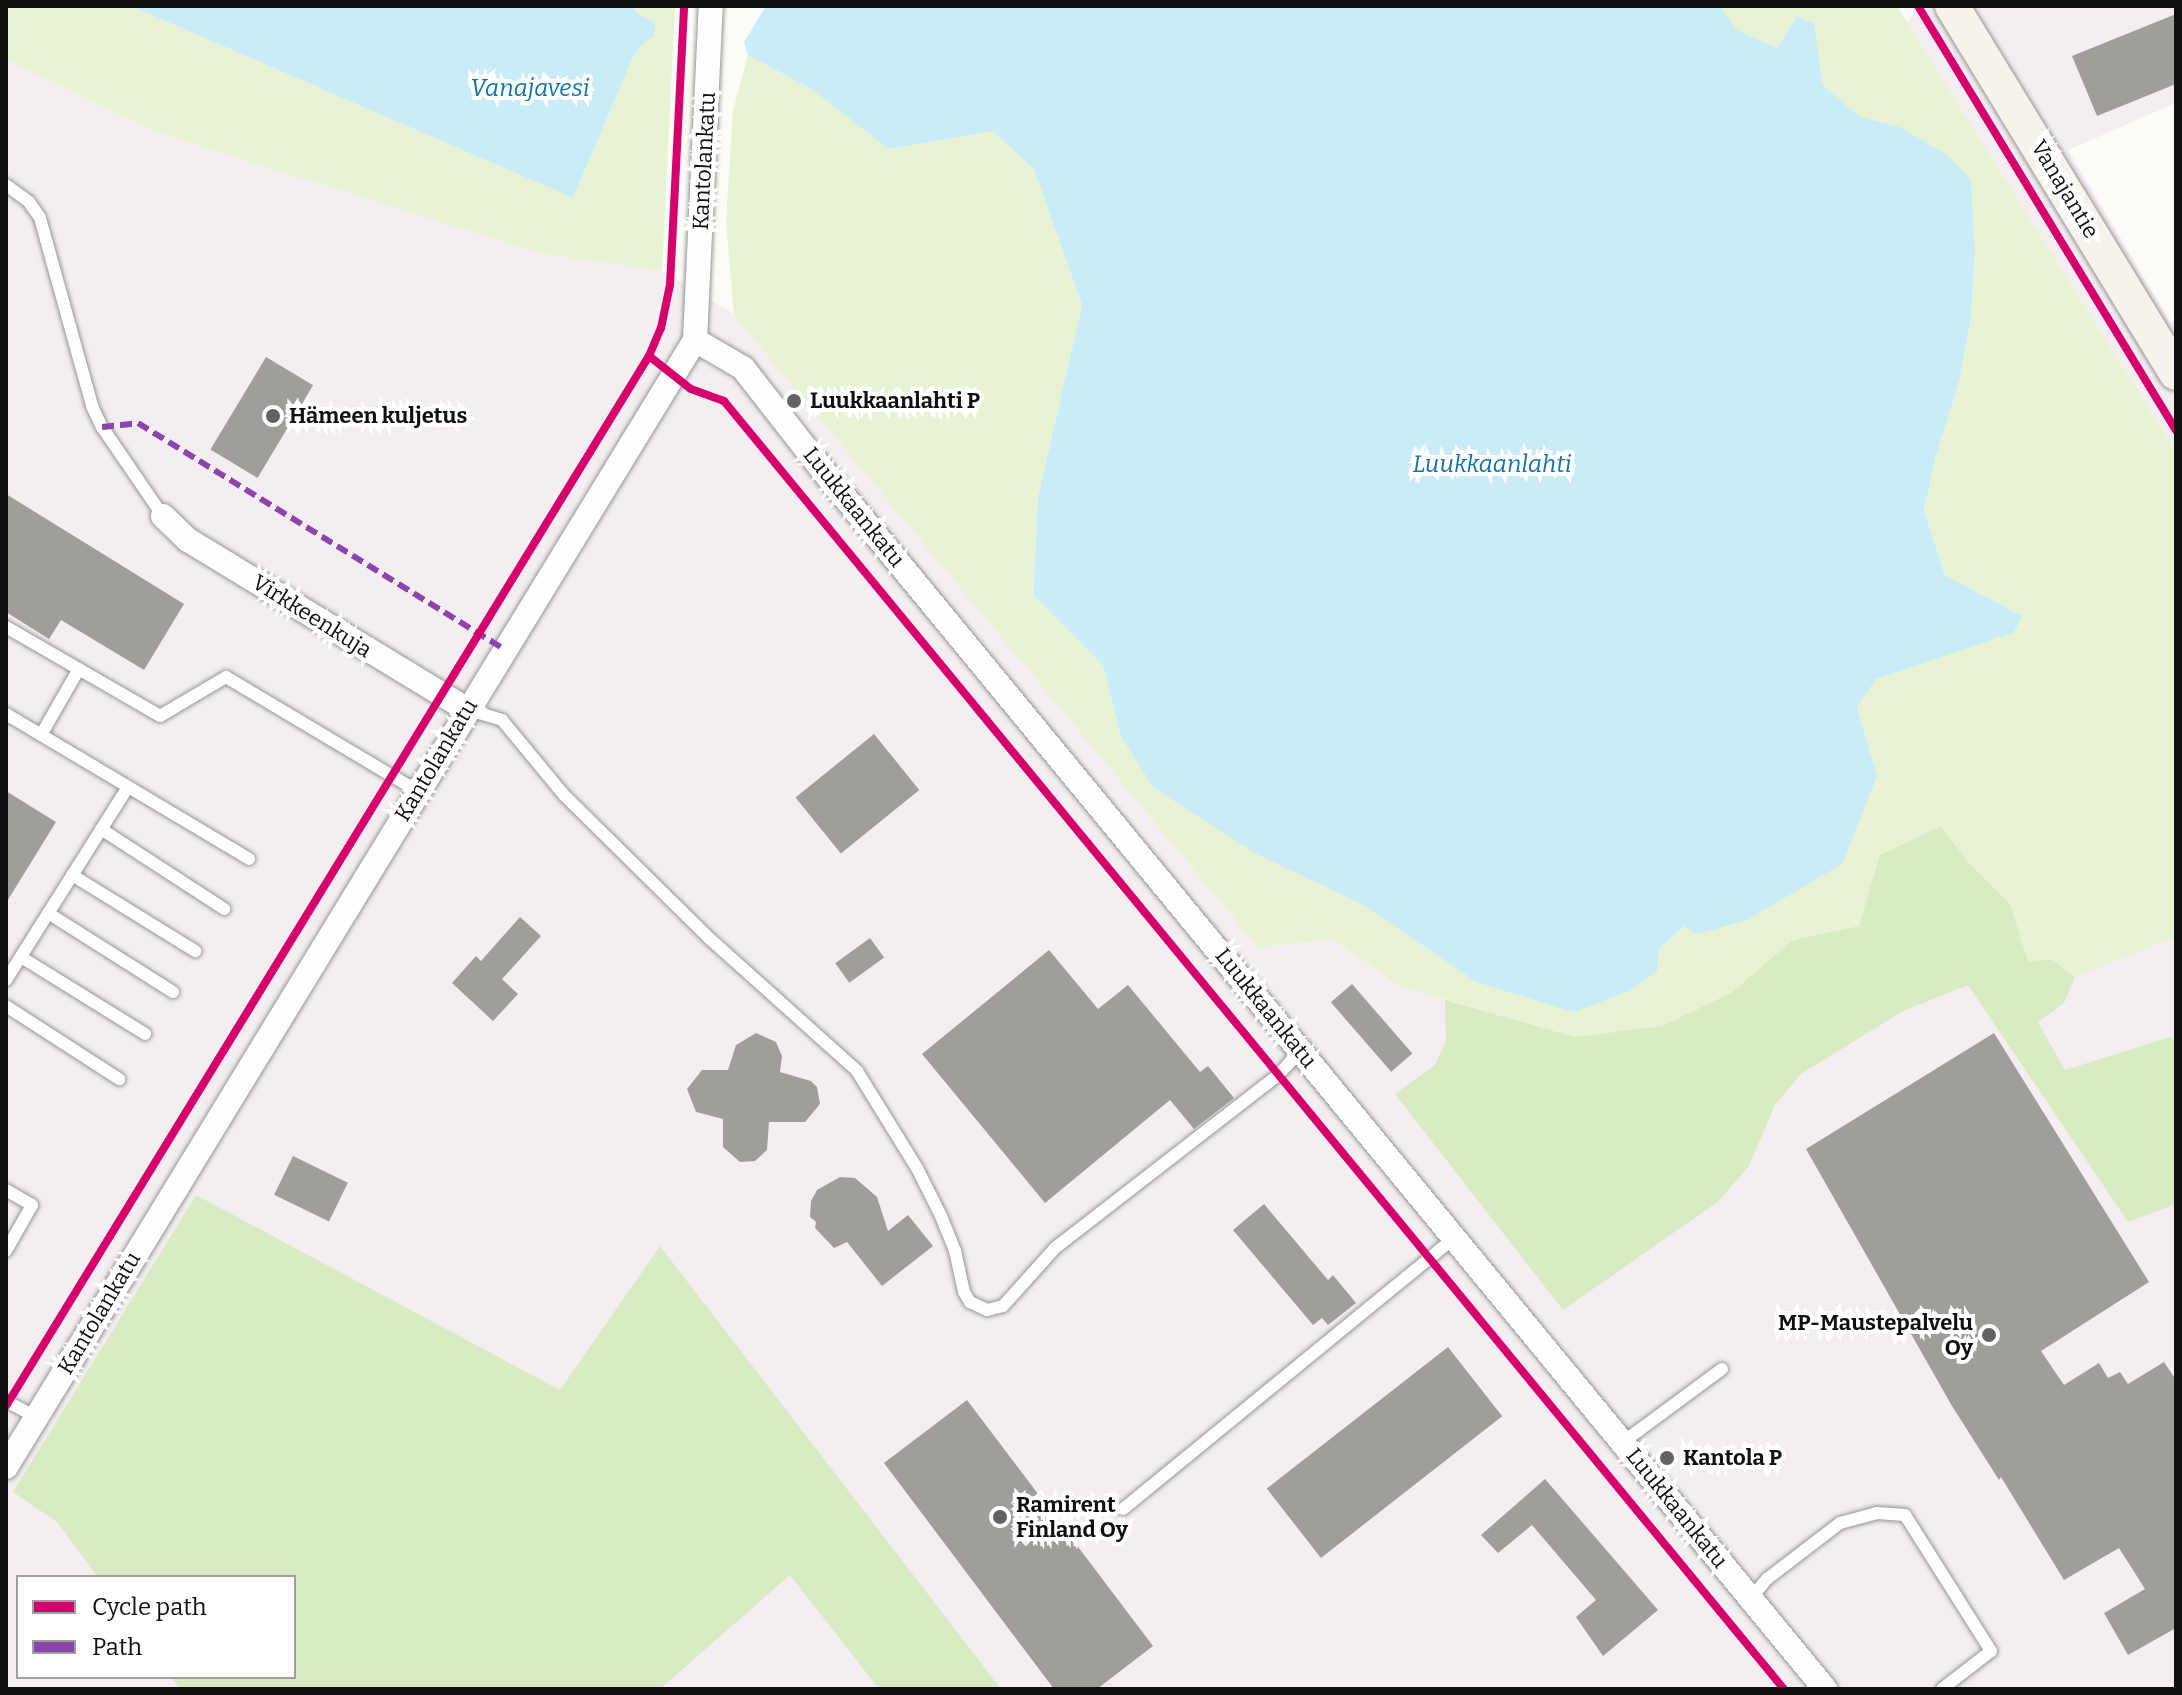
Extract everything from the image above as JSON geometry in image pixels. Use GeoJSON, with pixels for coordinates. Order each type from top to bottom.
{"type":"FeatureCollection","features":[{"type":"Feature","properties":{"kind":"street","name":"Kantolankatu"},"geometry":{"type":"LineString","coordinates":[[6,1467],[466,709],[695,340],[711,6]]}},
{"type":"Feature","properties":{"kind":"street","name":"Vanajantie"},"geometry":{"type":"LineString","coordinates":[[1952,6],[2176,373]]}},
{"type":"Feature","properties":{"kind":"street","name":"Luukkaankatu"},"geometry":{"type":"LineString","coordinates":[[695,340],[743,368],[833,483],[1825,1689]]}},
{"type":"Feature","properties":{"kind":"street","name":"Virkkeenkuja"},"geometry":{"type":"LineString","coordinates":[[163,516],[188,540],[466,709]]}},
{"type":"Feature","properties":{"kind":"lane"},"geometry":{"type":"LineString","coordinates":[[6,185],[29,202],[40,218],[92,406],[102,427],[163,516]]}},
{"type":"Feature","properties":{"kind":"lane"},"geometry":{"type":"LineString","coordinates":[[6,627],[160,716],[226,677],[417,791]]}},
{"type":"Feature","properties":{"kind":"lane"},"geometry":{"type":"LineString","coordinates":[[41,735],[79,669]]}},
{"type":"Feature","properties":{"kind":"lane"},"geometry":{"type":"LineString","coordinates":[[466,709],[502,720],[564,795],[709,938],[857,1071],[917,1168],[941,1216],[955,1251],[964,1292],[970,1302],[987,1310],[1003,1306],[1055,1248],[1278,1075],[1301,1050]]}},
{"type":"Feature","properties":{"kind":"lane"},"geometry":{"type":"LineString","coordinates":[[6,714],[249,859]]}},
{"type":"Feature","properties":{"kind":"lane"},"geometry":{"type":"LineString","coordinates":[[6,980],[128,787]]}},
{"type":"Feature","properties":{"kind":"lane"},"geometry":{"type":"LineString","coordinates":[[101,829],[224,909]]}},
{"type":"Feature","properties":{"kind":"lane"},"geometry":{"type":"LineString","coordinates":[[72,875],[195,951]]}},
{"type":"Feature","properties":{"kind":"lane"},"geometry":{"type":"LineString","coordinates":[[48,913],[173,992]]}},
{"type":"Feature","properties":{"kind":"lane"},"geometry":{"type":"LineString","coordinates":[[21,957],[145,1034]]}},
{"type":"Feature","properties":{"kind":"lane"},"geometry":{"type":"LineString","coordinates":[[6,1006],[119,1079]]}},
{"type":"Feature","properties":{"kind":"lane"},"geometry":{"type":"LineString","coordinates":[[6,1190],[32,1205],[6,1251]]}},
{"type":"Feature","properties":{"kind":"lane"},"geometry":{"type":"LineString","coordinates":[[1123,1509],[1454,1238]]}},
{"type":"Feature","properties":{"kind":"lane"},"geometry":{"type":"LineString","coordinates":[[1623,1442],[1722,1369]]}},
{"type":"Feature","properties":{"kind":"lane"},"geometry":{"type":"LineString","coordinates":[[6,1401],[36,1417]]}},
{"type":"Feature","properties":{"kind":"lane"},"geometry":{"type":"LineString","coordinates":[[1751,1598],[1767,1579],[1840,1523],[1877,1513],[1905,1515],[1991,1651],[1942,1689]]}},
{"type":"Feature","properties":{"kind":"shaded area"},"geometry":{"type":"Polygon","coordinates":[[[1920,6],[2176,6],[2176,103],[2068,150],[2170,322],[2176,320],[2176,452],[1907,22],[1920,6]]]}},
{"type":"Feature","properties":{"kind":"shaded area"},"geometry":{"type":"Polygon","coordinates":[[[6,59],[152,131],[541,254],[662,271],[734,314],[1258,947],[1333,940],[1401,987],[1574,1037],[2176,590],[2176,1689],[6,1689],[6,59]]]}},
{"type":"Feature","properties":{"kind":"green space"},"geometry":{"type":"Polygon","coordinates":[[[6,6],[131,6],[573,198],[632,59],[655,23],[635,11],[634,6],[675,6],[662,271],[541,254],[152,131],[6,59],[6,6]]]}},
{"type":"Feature","properties":{"kind":"green space"},"geometry":{"type":"Polygon","coordinates":[[[1720,6],[1897,6],[2176,452],[2176,937],[2075,977],[2051,959],[2028,963],[2010,904],[1967,861],[1941,826],[1880,855],[1859,926],[1793,940],[1731,993],[1662,1026],[1575,1037],[1401,987],[1333,940],[1258,947],[734,315],[726,223],[733,111],[748,55],[811,89],[889,148],[992,131],[1034,169],[1082,305],[1038,497],[1033,595],[1103,666],[1121,737],[1258,855],[1365,906],[1476,982],[1659,949],[1685,925],[1877,776],[1857,707],[1876,678],[2022,616],[1945,575],[1924,511],[1935,459],[1959,382],[1971,318],[1975,254],[1900,127],[1860,117],[1823,85],[1813,24],[1797,16],[1777,49],[1737,30],[1720,6]]]}},
{"type":"Feature","properties":{"kind":"green space"},"geometry":{"type":"Polygon","coordinates":[[[1941,826],[1967,861],[2010,904],[2028,962],[2051,959],[2075,977],[2064,1003],[2038,1022],[2065,1070],[2170,1037],[2176,1041],[2176,1204],[2128,1222],[1968,985],[1903,1011],[1801,1074],[1775,1105],[1749,1166],[1719,1201],[1563,1310],[1395,1094],[1435,1065],[1446,1041],[1445,1000],[1575,1037],[1662,1026],[1731,993],[1793,940],[1859,926],[1880,855],[1941,826]]]}},
{"type":"Feature","properties":{"kind":"green space"},"geometry":{"type":"Polygon","coordinates":[[[196,1195],[560,1390],[660,1246],[1001,1689],[879,1689],[790,1575],[660,1689],[180,1689],[172,1679],[296,1679],[296,1575],[97,1575],[57,1522],[13,1492],[196,1195]]]}},
{"type":"Feature","properties":{"kind":"water","name":"Vanajavesi"},"geometry":{"type":"Polygon","coordinates":[[[131,6],[634,6],[635,11],[655,23],[655,36],[643,43],[632,59],[573,198],[131,6]]]}},
{"type":"Feature","properties":{"kind":"water","name":"Luukkaanlahti"},"geometry":{"type":"Polygon","coordinates":[[[766,6],[1720,6],[1737,30],[1777,48],[1797,16],[1814,24],[1823,85],[1860,117],[1900,127],[1947,155],[1971,180],[1975,254],[1971,318],[1959,382],[1935,459],[1924,511],[1945,575],[2022,616],[2014,632],[1876,679],[1857,707],[1877,776],[1842,864],[1747,920],[1697,934],[1684,926],[1659,949],[1657,971],[1629,991],[1574,1012],[1476,982],[1365,906],[1258,855],[1154,788],[1121,737],[1103,666],[1033,595],[1038,497],[1082,305],[1034,169],[992,131],[889,149],[811,89],[748,55],[744,42],[766,6]]]}},
{"type":"Feature","properties":{"kind":"building"},"geometry":{"type":"Polygon","coordinates":[[[2176,14],[2176,84],[2097,116],[2072,56],[2176,14]]]}},
{"type":"Feature","properties":{"kind":"building"},"geometry":{"type":"Polygon","coordinates":[[[266,357],[313,385],[258,478],[210,450],[266,357]]]}},
{"type":"Feature","properties":{"kind":"building"},"geometry":{"type":"Polygon","coordinates":[[[6,494],[184,604],[144,670],[61,620],[49,639],[6,612],[6,494]]]}},
{"type":"Feature","properties":{"kind":"building"},"geometry":{"type":"Polygon","coordinates":[[[874,734],[919,790],[841,854],[796,798],[874,734]]]}},
{"type":"Feature","properties":{"kind":"building"},"geometry":{"type":"Polygon","coordinates":[[[6,791],[56,822],[6,903],[6,791]]]}},
{"type":"Feature","properties":{"kind":"building"},"geometry":{"type":"Polygon","coordinates":[[[520,917],[541,936],[502,979],[518,994],[493,1021],[452,983],[476,956],[481,961],[520,917]]]}},
{"type":"Feature","properties":{"kind":"building"},"geometry":{"type":"Polygon","coordinates":[[[870,938],[884,957],[849,983],[835,963],[870,938]]]}},
{"type":"Feature","properties":{"kind":"building"},"geometry":{"type":"Polygon","coordinates":[[[1049,950],[1098,1009],[1128,985],[1200,1072],[1208,1066],[1234,1098],[1194,1129],[1170,1100],[1045,1203],[922,1054],[1049,950]]]}},
{"type":"Feature","properties":{"kind":"building"},"geometry":{"type":"Polygon","coordinates":[[[1352,984],[1412,1053],[1391,1072],[1331,1002],[1352,984]]]}},
{"type":"Feature","properties":{"kind":"building"},"geometry":{"type":"Polygon","coordinates":[[[756,1033],[776,1042],[782,1056],[780,1072],[811,1081],[817,1087],[820,1104],[805,1122],[769,1122],[767,1150],[755,1161],[740,1162],[723,1147],[723,1119],[696,1112],[687,1089],[702,1070],[728,1070],[736,1045],[756,1033]]]}},
{"type":"Feature","properties":{"kind":"building","name":"MP-Maustepalvelu Oy"},"geometry":{"type":"Polygon","coordinates":[[[1994,1033],[2149,1282],[2041,1351],[2064,1385],[2099,1363],[2108,1378],[2120,1372],[2128,1384],[2164,1362],[2176,1380],[2176,1628],[2128,1655],[2104,1613],[2145,1589],[2119,1548],[2064,1580],[2001,1477],[1999,1480],[1952,1406],[1806,1149],[1994,1033]]]}},
{"type":"Feature","properties":{"kind":"building"},"geometry":{"type":"Polygon","coordinates":[[[293,1156],[348,1183],[329,1221],[274,1195],[293,1156]]]}},
{"type":"Feature","properties":{"kind":"building"},"geometry":{"type":"Polygon","coordinates":[[[840,1177],[855,1178],[877,1197],[888,1231],[908,1215],[933,1246],[882,1286],[847,1242],[834,1248],[815,1228],[816,1222],[810,1217],[811,1201],[817,1190],[840,1177]]]}},
{"type":"Feature","properties":{"kind":"building"},"geometry":{"type":"Polygon","coordinates":[[[1264,1204],[1328,1280],[1333,1275],[1356,1303],[1328,1325],[1322,1318],[1313,1325],[1233,1230],[1264,1204]]]}},
{"type":"Feature","properties":{"kind":"building"},"geometry":{"type":"Polygon","coordinates":[[[1448,1347],[1502,1416],[1321,1558],[1267,1489],[1448,1347]]]}},
{"type":"Feature","properties":{"kind":"building"},"geometry":{"type":"Polygon","coordinates":[[[967,1400],[1153,1646],[1097,1689],[1054,1689],[884,1463],[967,1400]]]}},
{"type":"Feature","properties":{"kind":"building"},"geometry":{"type":"Polygon","coordinates":[[[1545,1479],[1658,1610],[1603,1656],[1576,1617],[1596,1600],[1532,1525],[1498,1553],[1481,1535],[1545,1479]]]}},
{"type":"Feature","properties":{"kind":"marked path"},"geometry":{"type":"LineString","coordinates":[[102,427],[138,423],[504,649]]}},
{"type":"Feature","properties":{"kind":"cycle path"},"geometry":{"type":"LineString","coordinates":[[6,1406],[649,356],[661,328],[670,285],[684,6]]}},
{"type":"Feature","properties":{"kind":"cycle path"},"geometry":{"type":"LineString","coordinates":[[1918,6],[2176,431]]}},
{"type":"Feature","properties":{"kind":"cycle path"},"geometry":{"type":"LineString","coordinates":[[649,356],[691,389],[724,401],[1784,1689]]}},
{"type":"Feature","properties":{"kind":"place","name":"Luukkaanlahti P"},"geometry":{"type":"Point","coordinates":[794,401]}},
{"type":"Feature","properties":{"kind":"place","name":"Hämeen kuljetus"},"geometry":{"type":"Point","coordinates":[273,416]}},
{"type":"Feature","properties":{"kind":"place","name":"MP-Maustepalvelu Oy"},"geometry":{"type":"Point","coordinates":[1989,1335]}},
{"type":"Feature","properties":{"kind":"place","name":"Kantola P"},"geometry":{"type":"Point","coordinates":[1667,1458]}},
{"type":"Feature","properties":{"kind":"place","name":"Ramirent Finland Oy"},"geometry":{"type":"Point","coordinates":[1000,1517]}}]}
